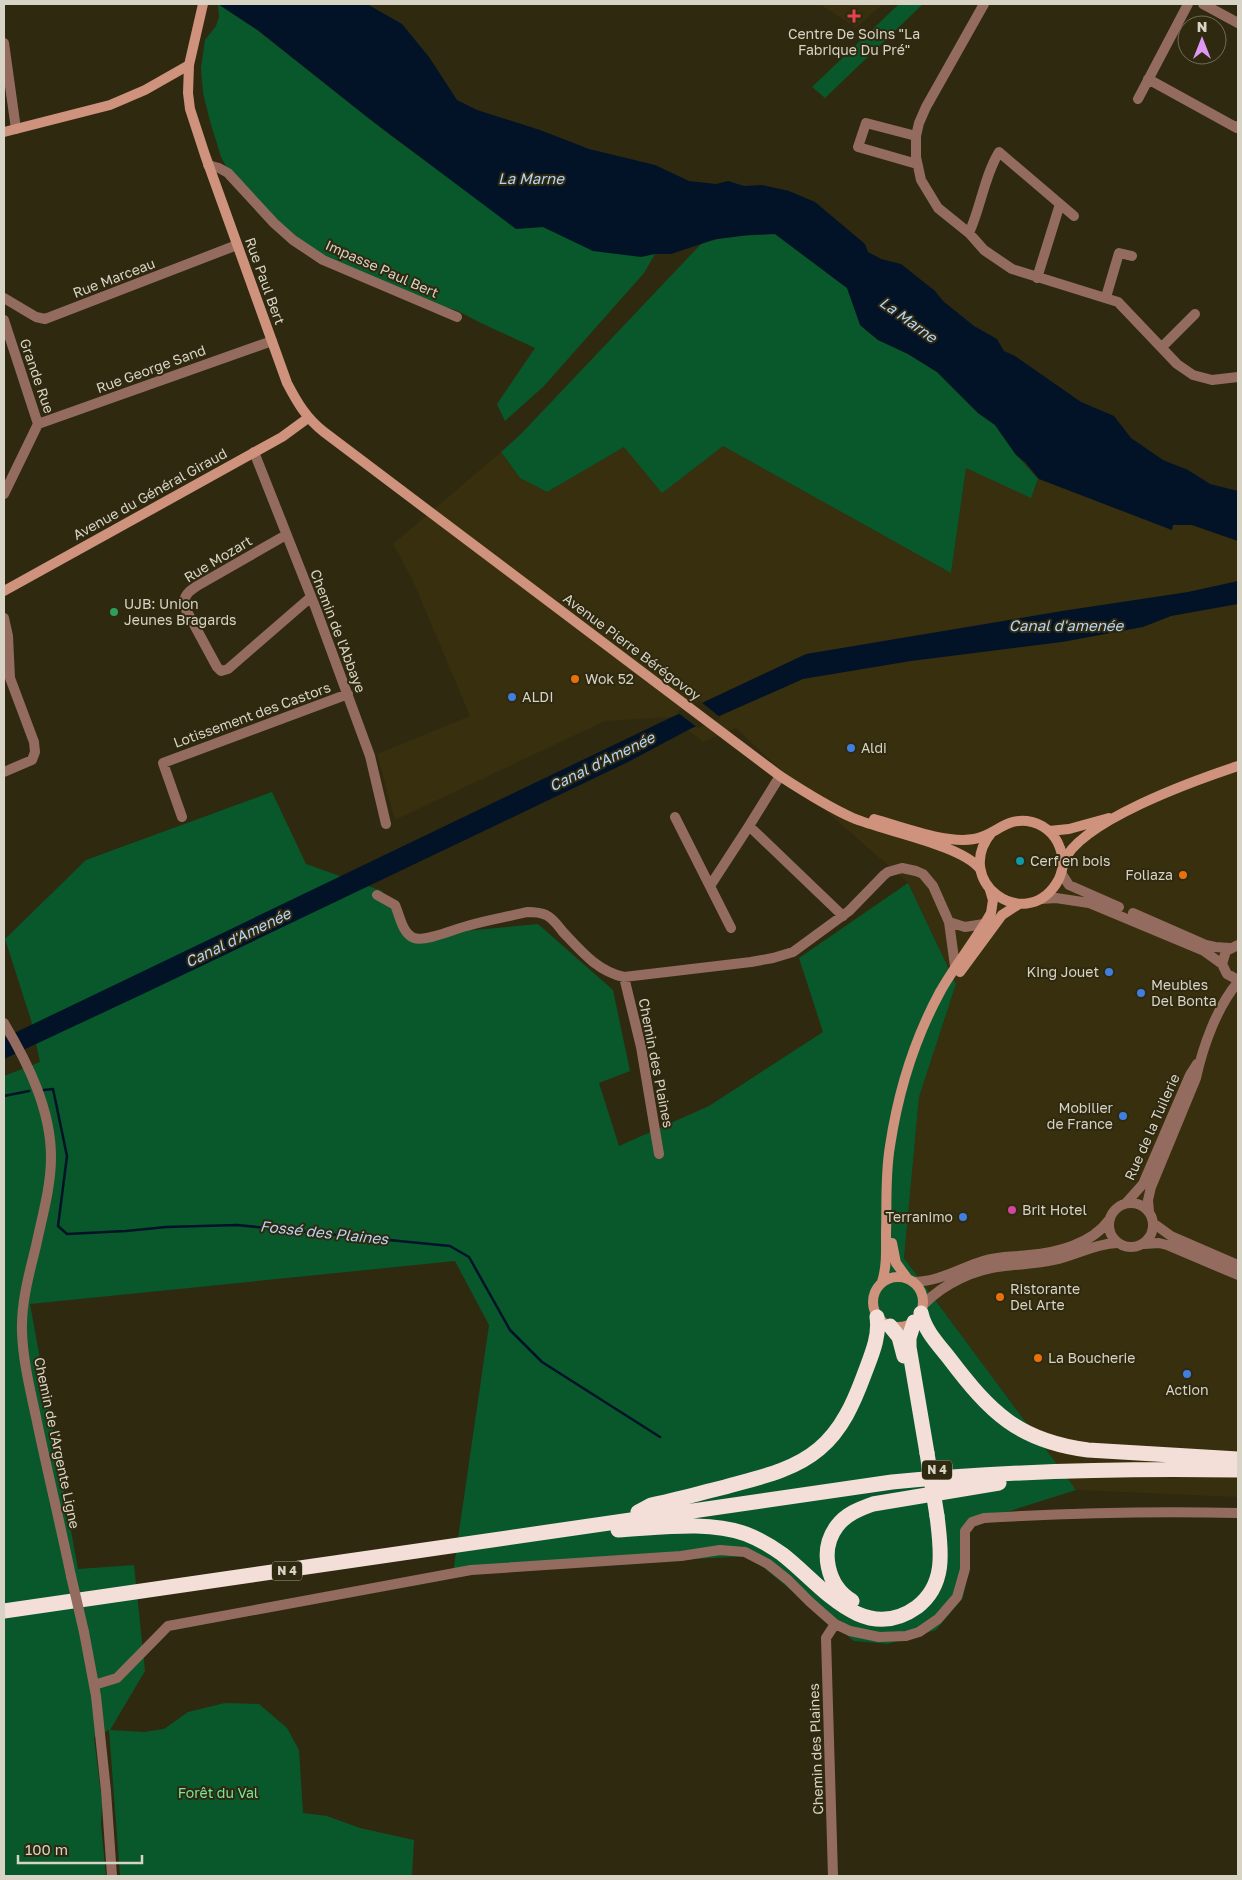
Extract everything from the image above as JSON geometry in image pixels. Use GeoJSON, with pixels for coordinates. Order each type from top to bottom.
{"type":"FeatureCollection","features":[{"type":"Feature","properties":{"kind":"highway"},"geometry":{"type":"LineString","coordinates":[[919,1314],[909,1338],[923,1453]]}},
{"type":"Feature","properties":{"kind":"highway"},"geometry":{"type":"LineString","coordinates":[[919,1314],[927,1329],[974,1389],[999,1415],[1012,1425],[1037,1438],[1067,1447],[1088,1450],[1238,1459]]}},
{"type":"Feature","properties":{"kind":"highway"},"geometry":{"type":"LineString","coordinates":[[638,1512],[651,1505],[760,1478],[785,1469],[819,1449],[832,1436],[845,1418],[854,1400],[878,1334],[877,1317]]}},
{"type":"Feature","properties":{"kind":"highway"},"geometry":{"type":"LineString","coordinates":[[569,1529],[584,1532],[696,1526],[730,1529],[756,1538],[775,1549],[835,1600],[849,1610],[863,1616],[888,1618],[901,1616],[918,1606],[935,1584],[940,1572],[942,1558],[903,1348],[899,1337],[890,1326]]}},
{"type":"Feature","properties":{"kind":"highway","name":"N 4"},"geometry":{"type":"LineString","coordinates":[[4,1604],[890,1475],[938,1470],[1132,1463],[1238,1464]]}},
{"type":"Feature","properties":{"kind":"highway","name":"N 4"},"geometry":{"type":"LineString","coordinates":[[4,1611],[892,1482],[944,1477],[1061,1471],[1238,1470]]}},
{"type":"Feature","properties":{"kind":"highway"},"geometry":{"type":"LineString","coordinates":[[933,1516],[932,1564],[927,1579],[916,1595],[906,1603],[879,1610],[857,1604],[847,1599],[838,1590],[830,1574],[828,1563],[829,1543],[838,1525],[853,1512],[888,1501],[1048,1477],[1061,1471]]}},
{"type":"Feature","properties":{"kind":"main road","name":"Rue Paul Bert"},"geometry":{"type":"LineString","coordinates":[[204,4],[188,66],[190,110],[287,383],[296,401],[308,418],[427,510]]}},
{"type":"Feature","properties":{"kind":"main road"},"geometry":{"type":"LineString","coordinates":[[4,132],[127,99],[188,66]]}},
{"type":"Feature","properties":{"kind":"main road","name":"Avenue du Général Giraud"},"geometry":{"type":"LineString","coordinates":[[4,591],[293,430],[308,418]]}},
{"type":"Feature","properties":{"kind":"main road","name":"Avenue Pierre Bérégovoy"},"geometry":{"type":"LineString","coordinates":[[427,510],[780,776],[824,801]]}},
{"type":"Feature","properties":{"kind":"main road"},"geometry":{"type":"LineString","coordinates":[[990,890],[1008,902],[1019,904],[1041,899],[1054,888],[1070,850],[1079,841],[1122,814],[1174,790],[1238,766]]}},
{"type":"Feature","properties":{"kind":"main road"},"geometry":{"type":"LineString","coordinates":[[824,801],[872,818],[944,838],[976,839],[992,832],[1002,824],[1020,820],[1037,824],[1049,831],[1058,842],[1062,868]]}},
{"type":"Feature","properties":{"kind":"main road"},"geometry":{"type":"LineString","coordinates":[[824,801],[841,812],[870,824],[959,853],[973,861],[980,869]]}},
{"type":"Feature","properties":{"kind":"main road"},"geometry":{"type":"LineString","coordinates":[[1049,831],[1069,829],[1122,814]]}},
{"type":"Feature","properties":{"kind":"main road"},"geometry":{"type":"LineString","coordinates":[[992,832],[983,846],[979,861],[980,869],[993,900],[992,908],[984,924],[940,991],[918,1039],[895,1116],[887,1180],[886,1268],[882,1282],[874,1294],[872,1302],[877,1317],[890,1326],[898,1328],[906,1326],[919,1314],[922,1292],[896,1263],[892,1248],[892,1180],[900,1117],[908,1086],[924,1040],[946,994],[996,922],[1008,910],[1019,904]]}},
{"type":"Feature","properties":{"kind":"main road"},"geometry":{"type":"LineString","coordinates":[[882,1282],[894,1277],[910,1280]]}},
{"type":"Feature","properties":{"kind":"street"},"geometry":{"type":"LineString","coordinates":[[984,4],[926,107],[916,136],[917,164],[921,180],[938,208],[969,233],[984,250],[1004,264],[1037,278],[1106,297],[1122,306],[1177,364],[1193,375],[1212,380],[1238,377]]}},
{"type":"Feature","properties":{"kind":"street"},"geometry":{"type":"LineString","coordinates":[[1138,99],[1188,4]]}},
{"type":"Feature","properties":{"kind":"street"},"geometry":{"type":"LineString","coordinates":[[1203,4],[1238,23]]}},
{"type":"Feature","properties":{"kind":"street"},"geometry":{"type":"LineString","coordinates":[[4,43],[16,129]]}},
{"type":"Feature","properties":{"kind":"street"},"geometry":{"type":"LineString","coordinates":[[1148,78],[1237,128],[1238,126]]}},
{"type":"Feature","properties":{"kind":"street"},"geometry":{"type":"LineString","coordinates":[[916,136],[866,123],[858,147],[917,164]]}},
{"type":"Feature","properties":{"kind":"street"},"geometry":{"type":"LineString","coordinates":[[969,233],[992,164],[999,152],[1074,216]]}},
{"type":"Feature","properties":{"kind":"street","name":"Impasse Paul Bert"},"geometry":{"type":"LineString","coordinates":[[208,165],[228,173],[274,224],[293,240],[323,260],[457,317]]}},
{"type":"Feature","properties":{"kind":"street"},"geometry":{"type":"LineString","coordinates":[[1037,278],[1060,204]]}},
{"type":"Feature","properties":{"kind":"street","name":"Rue Marceau"},"geometry":{"type":"LineString","coordinates":[[4,298],[36,317],[45,319],[237,245]]}},
{"type":"Feature","properties":{"kind":"street"},"geometry":{"type":"LineString","coordinates":[[1106,297],[1119,253],[1132,256]]}},
{"type":"Feature","properties":{"kind":"street"},"geometry":{"type":"LineString","coordinates":[[1162,347],[1195,314]]}},
{"type":"Feature","properties":{"kind":"street","name":"Grande Rue"},"geometry":{"type":"LineString","coordinates":[[4,320],[38,424],[4,494]]}},
{"type":"Feature","properties":{"kind":"street","name":"Rue George Sand"},"geometry":{"type":"LineString","coordinates":[[38,424],[272,341]]}},
{"type":"Feature","properties":{"kind":"street","name":"Chemin de l'Abbaye"},"geometry":{"type":"LineString","coordinates":[[254,452],[348,694],[370,756],[386,824]]}},
{"type":"Feature","properties":{"kind":"street","name":"Rue Mozart"},"geometry":{"type":"LineString","coordinates":[[286,534],[197,586],[186,596],[184,606],[221,672],[228,669],[311,597]]}},
{"type":"Feature","properties":{"kind":"street"},"geometry":{"type":"LineString","coordinates":[[4,618],[8,636],[10,678],[34,742],[35,752],[32,760],[4,772]]}},
{"type":"Feature","properties":{"kind":"street","name":"Lotissement des Castors"},"geometry":{"type":"LineString","coordinates":[[182,817],[163,763],[348,694]]}},
{"type":"Feature","properties":{"kind":"street"},"geometry":{"type":"LineString","coordinates":[[710,886],[780,776]]}},
{"type":"Feature","properties":{"kind":"street"},"geometry":{"type":"LineString","coordinates":[[675,816],[731,928]]}},
{"type":"Feature","properties":{"kind":"street"},"geometry":{"type":"LineString","coordinates":[[749,826],[843,916]]}},
{"type":"Feature","properties":{"kind":"street"},"geometry":{"type":"LineString","coordinates":[[377,895],[395,905],[408,934],[415,938],[424,938],[527,912],[548,915],[597,966],[611,974],[624,977],[773,958],[793,952],[843,916],[858,903],[884,874],[902,868],[916,871],[928,880],[937,894],[949,922],[955,966]]}},
{"type":"Feature","properties":{"kind":"street"},"geometry":{"type":"LineString","coordinates":[[1062,868],[1069,885],[1076,889],[1206,945],[1234,947]]}},
{"type":"Feature","properties":{"kind":"street"},"geometry":{"type":"LineString","coordinates":[[1041,899],[1056,898],[1089,903],[1204,951],[1222,964],[1230,978],[1238,981]]}},
{"type":"Feature","properties":{"kind":"street"},"geometry":{"type":"LineString","coordinates":[[949,922],[965,927],[984,924]]}},
{"type":"Feature","properties":{"kind":"street"},"geometry":{"type":"LineString","coordinates":[[1222,964],[1224,955],[1234,947]]}},
{"type":"Feature","properties":{"kind":"street","name":"Rue de la Tuilerie"},"geometry":{"type":"LineString","coordinates":[[1225,998],[1227,974]]}},
{"type":"Feature","properties":{"kind":"street","name":"Chemin des Plaines"},"geometry":{"type":"LineString","coordinates":[[624,977],[642,1047],[659,1154]]}},
{"type":"Feature","properties":{"kind":"street","name":"Rue de la Tuilerie"},"geometry":{"type":"LineString","coordinates":[[1126,1203],[1143,1184],[1190,1075],[1200,1059],[1225,998],[1238,981]]}},
{"type":"Feature","properties":{"kind":"street","name":"Chemin de l'Argente Ligne"},"geometry":{"type":"LineString","coordinates":[[4,1024],[29,1072],[47,1119],[51,1158],[48,1190],[23,1310],[22,1342],[44,1459],[84,1632],[94,1685],[106,1792],[112,1876]]}},
{"type":"Feature","properties":{"kind":"street","name":"Rue de la Tuilerie"},"geometry":{"type":"LineString","coordinates":[[1149,1212],[1148,1200],[1151,1187],[1196,1078],[1200,1059]]}},
{"type":"Feature","properties":{"kind":"street"},"geometry":{"type":"LineString","coordinates":[[910,1280],[932,1280],[998,1257],[1041,1254],[1060,1249],[1090,1238],[1109,1220],[1115,1209],[1126,1203],[1139,1204],[1149,1212],[1153,1223],[1151,1234],[1144,1244]]}},
{"type":"Feature","properties":{"kind":"street"},"geometry":{"type":"LineString","coordinates":[[1109,1220],[1110,1235],[1117,1243],[1130,1248],[1151,1242],[1167,1245],[1238,1275]]}},
{"type":"Feature","properties":{"kind":"street"},"geometry":{"type":"LineString","coordinates":[[1153,1223],[1171,1236],[1238,1265]]}},
{"type":"Feature","properties":{"kind":"street"},"geometry":{"type":"LineString","coordinates":[[919,1314],[944,1287],[982,1271],[1004,1266],[1048,1262],[1093,1246],[1117,1243]]}},
{"type":"Feature","properties":{"kind":"street"},"geometry":{"type":"LineString","coordinates":[[94,1685],[117,1678],[168,1626],[471,1570],[681,1556],[720,1550],[736,1550],[768,1564],[835,1624],[850,1631],[879,1638],[906,1636],[928,1627],[948,1609],[957,1597],[965,1569],[965,1531],[972,1522],[984,1518],[1059,1513],[1238,1513]]}},
{"type":"Feature","properties":{"kind":"street","name":"Chemin des Plaines"},"geometry":{"type":"LineString","coordinates":[[833,1876],[826,1638],[835,1624]]}},
{"type":"Feature","properties":{"kind":"shaded area","name":"Centre De Soins \"La Fabrique Du Pré\""},"geometry":{"type":"Polygon","coordinates":[[[820,4],[883,4],[856,28],[820,4]]]}},
{"type":"Feature","properties":{"kind":"shaded area"},"geometry":{"type":"Polygon","coordinates":[[[723,446],[951,573],[966,468],[1031,497],[1039,479],[1172,530],[1172,525],[1192,525],[1238,541],[1238,1497],[1076,1490],[904,1258],[919,1097],[956,984],[908,883],[792,781],[736,728],[703,742],[672,717],[605,721],[395,820],[377,754],[470,716],[413,581],[393,544],[501,452],[520,478],[547,492],[624,447],[723,446]]]}},
{"type":"Feature","properties":{"kind":"green space"},"geometry":{"type":"Polygon","coordinates":[[[218,4],[257,30],[390,135],[516,228],[543,227],[593,250],[610,253],[655,254],[644,273],[544,386],[505,421],[497,404],[535,348],[456,310],[435,304],[339,265],[278,222],[227,168],[221,157],[210,121],[203,93],[201,68],[205,40],[216,26],[219,17],[218,4]]]}},
{"type":"Feature","properties":{"kind":"green space"},"geometry":{"type":"Polygon","coordinates":[[[899,4],[923,4],[825,98],[812,87],[899,4]]]}},
{"type":"Feature","properties":{"kind":"green space"},"geometry":{"type":"Polygon","coordinates":[[[775,234],[847,288],[861,326],[878,340],[908,354],[937,372],[978,413],[995,425],[1015,453],[1038,479],[1031,498],[966,468],[951,573],[723,446],[662,493],[624,447],[547,492],[520,478],[501,452],[520,435],[702,243],[729,237],[775,234]]]}},
{"type":"Feature","properties":{"kind":"green space","name":"Forêt du Val"},"geometry":{"type":"Polygon","coordinates":[[[272,792],[306,864],[382,891],[412,936],[538,924],[613,990],[630,1071],[599,1083],[619,1146],[709,1106],[823,1032],[799,958],[908,883],[956,984],[919,1097],[904,1258],[1076,1490],[966,1525],[968,1572],[963,1598],[936,1630],[888,1644],[854,1641],[749,1556],[453,1573],[489,1325],[455,1261],[30,1304],[78,1569],[134,1565],[145,1671],[110,1730],[144,1732],[164,1729],[188,1712],[225,1703],[259,1704],[287,1728],[299,1750],[303,1813],[327,1816],[360,1828],[414,1840],[412,1876],[120,1876],[109,1730],[94,1737],[102,1803],[101,1825],[106,1876],[4,1876],[4,1076],[40,1062],[31,1020],[5,939],[86,860],[272,792]]]}},
{"type":"Feature","properties":{"kind":"water","name":"La Marne"},"geometry":{"type":"Polygon","coordinates":[[[218,4],[367,4],[402,24],[429,57],[457,100],[477,110],[540,130],[589,149],[655,165],[689,181],[716,184],[728,181],[744,186],[762,185],[789,191],[815,202],[865,244],[868,252],[881,259],[901,264],[974,326],[997,339],[1004,351],[1015,356],[1081,402],[1114,416],[1131,438],[1163,460],[1188,470],[1210,484],[1238,491],[1238,541],[1192,525],[1173,525],[1172,530],[1039,479],[1026,463],[1016,455],[995,425],[978,413],[937,372],[908,354],[878,340],[860,325],[847,288],[775,234],[716,239],[671,254],[655,254],[641,257],[593,251],[543,227],[516,229],[367,117],[259,31],[218,4]]]}},
{"type":"Feature","properties":{"kind":"water","name":"Canal d'amenée"},"geometry":{"type":"Polygon","coordinates":[[[1238,581],[1238,604],[1171,616],[1143,627],[1062,642],[911,661],[803,679],[690,729],[628,762],[4,1059],[4,1038],[806,654],[1188,592],[1238,581]]]}},
{"type":"Feature","properties":{"kind":"pier"},"geometry":{"type":"Polygon","coordinates":[[[700,701],[721,718],[698,728],[677,712],[700,701]]]}},
{"type":"Feature","properties":{"kind":"waterway","name":"Fossé des Plaines"},"geometry":{"type":"LineString","coordinates":[[44,1090],[53,1089],[67,1156],[58,1226],[67,1234],[166,1227],[237,1225],[450,1246],[469,1257],[510,1330],[542,1362],[660,1437]]}},
{"type":"Feature","properties":{"kind":"waterway","name":"Fossé des Plaines"},"geometry":{"type":"LineString","coordinates":[[4,1096],[29,1091]]}},
{"type":"Feature","properties":{"kind":"place","name":"Centre De Soins \"La Fabrique Du Pré\""},"geometry":{"type":"Point","coordinates":[854,16]}},
{"type":"Feature","properties":{"kind":"place","name":"UJB: Union Jeunes Bragards"},"geometry":{"type":"Point","coordinates":[114,612]}},
{"type":"Feature","properties":{"kind":"place","name":"Wok 52"},"geometry":{"type":"Point","coordinates":[575,679]}},
{"type":"Feature","properties":{"kind":"place","name":"ALDI"},"geometry":{"type":"Point","coordinates":[512,697]}},
{"type":"Feature","properties":{"kind":"place","name":"Aldi"},"geometry":{"type":"Point","coordinates":[851,748]}},
{"type":"Feature","properties":{"kind":"place","name":"Cerf en bois"},"geometry":{"type":"Point","coordinates":[1020,861]}},
{"type":"Feature","properties":{"kind":"place","name":"Foliaza"},"geometry":{"type":"Point","coordinates":[1183,875]}},
{"type":"Feature","properties":{"kind":"place","name":"King Jouet"},"geometry":{"type":"Point","coordinates":[1109,972]}},
{"type":"Feature","properties":{"kind":"place","name":"Meubles Del Bonta"},"geometry":{"type":"Point","coordinates":[1141,993]}},
{"type":"Feature","properties":{"kind":"place","name":"Mobilier de France"},"geometry":{"type":"Point","coordinates":[1123,1116]}},
{"type":"Feature","properties":{"kind":"place","name":"Brit Hotel"},"geometry":{"type":"Point","coordinates":[1012,1210]}},
{"type":"Feature","properties":{"kind":"place","name":"Terranimo"},"geometry":{"type":"Point","coordinates":[963,1217]}},
{"type":"Feature","properties":{"kind":"place","name":"Ristorante Del Arte"},"geometry":{"type":"Point","coordinates":[1000,1297]}},
{"type":"Feature","properties":{"kind":"place","name":"La Boucherie"},"geometry":{"type":"Point","coordinates":[1038,1358]}},
{"type":"Feature","properties":{"kind":"place","name":"Action"},"geometry":{"type":"Point","coordinates":[1187,1374]}},
{"type":"Feature","properties":{"kind":"water label","name":"Canal d'Amenée"},"geometry":{"type":"Point","coordinates":[602,762]}},
{"type":"Feature","properties":{"kind":"water label","name":"Canal d'Amenée"},"geometry":{"type":"Point","coordinates":[238,938]}}]}
